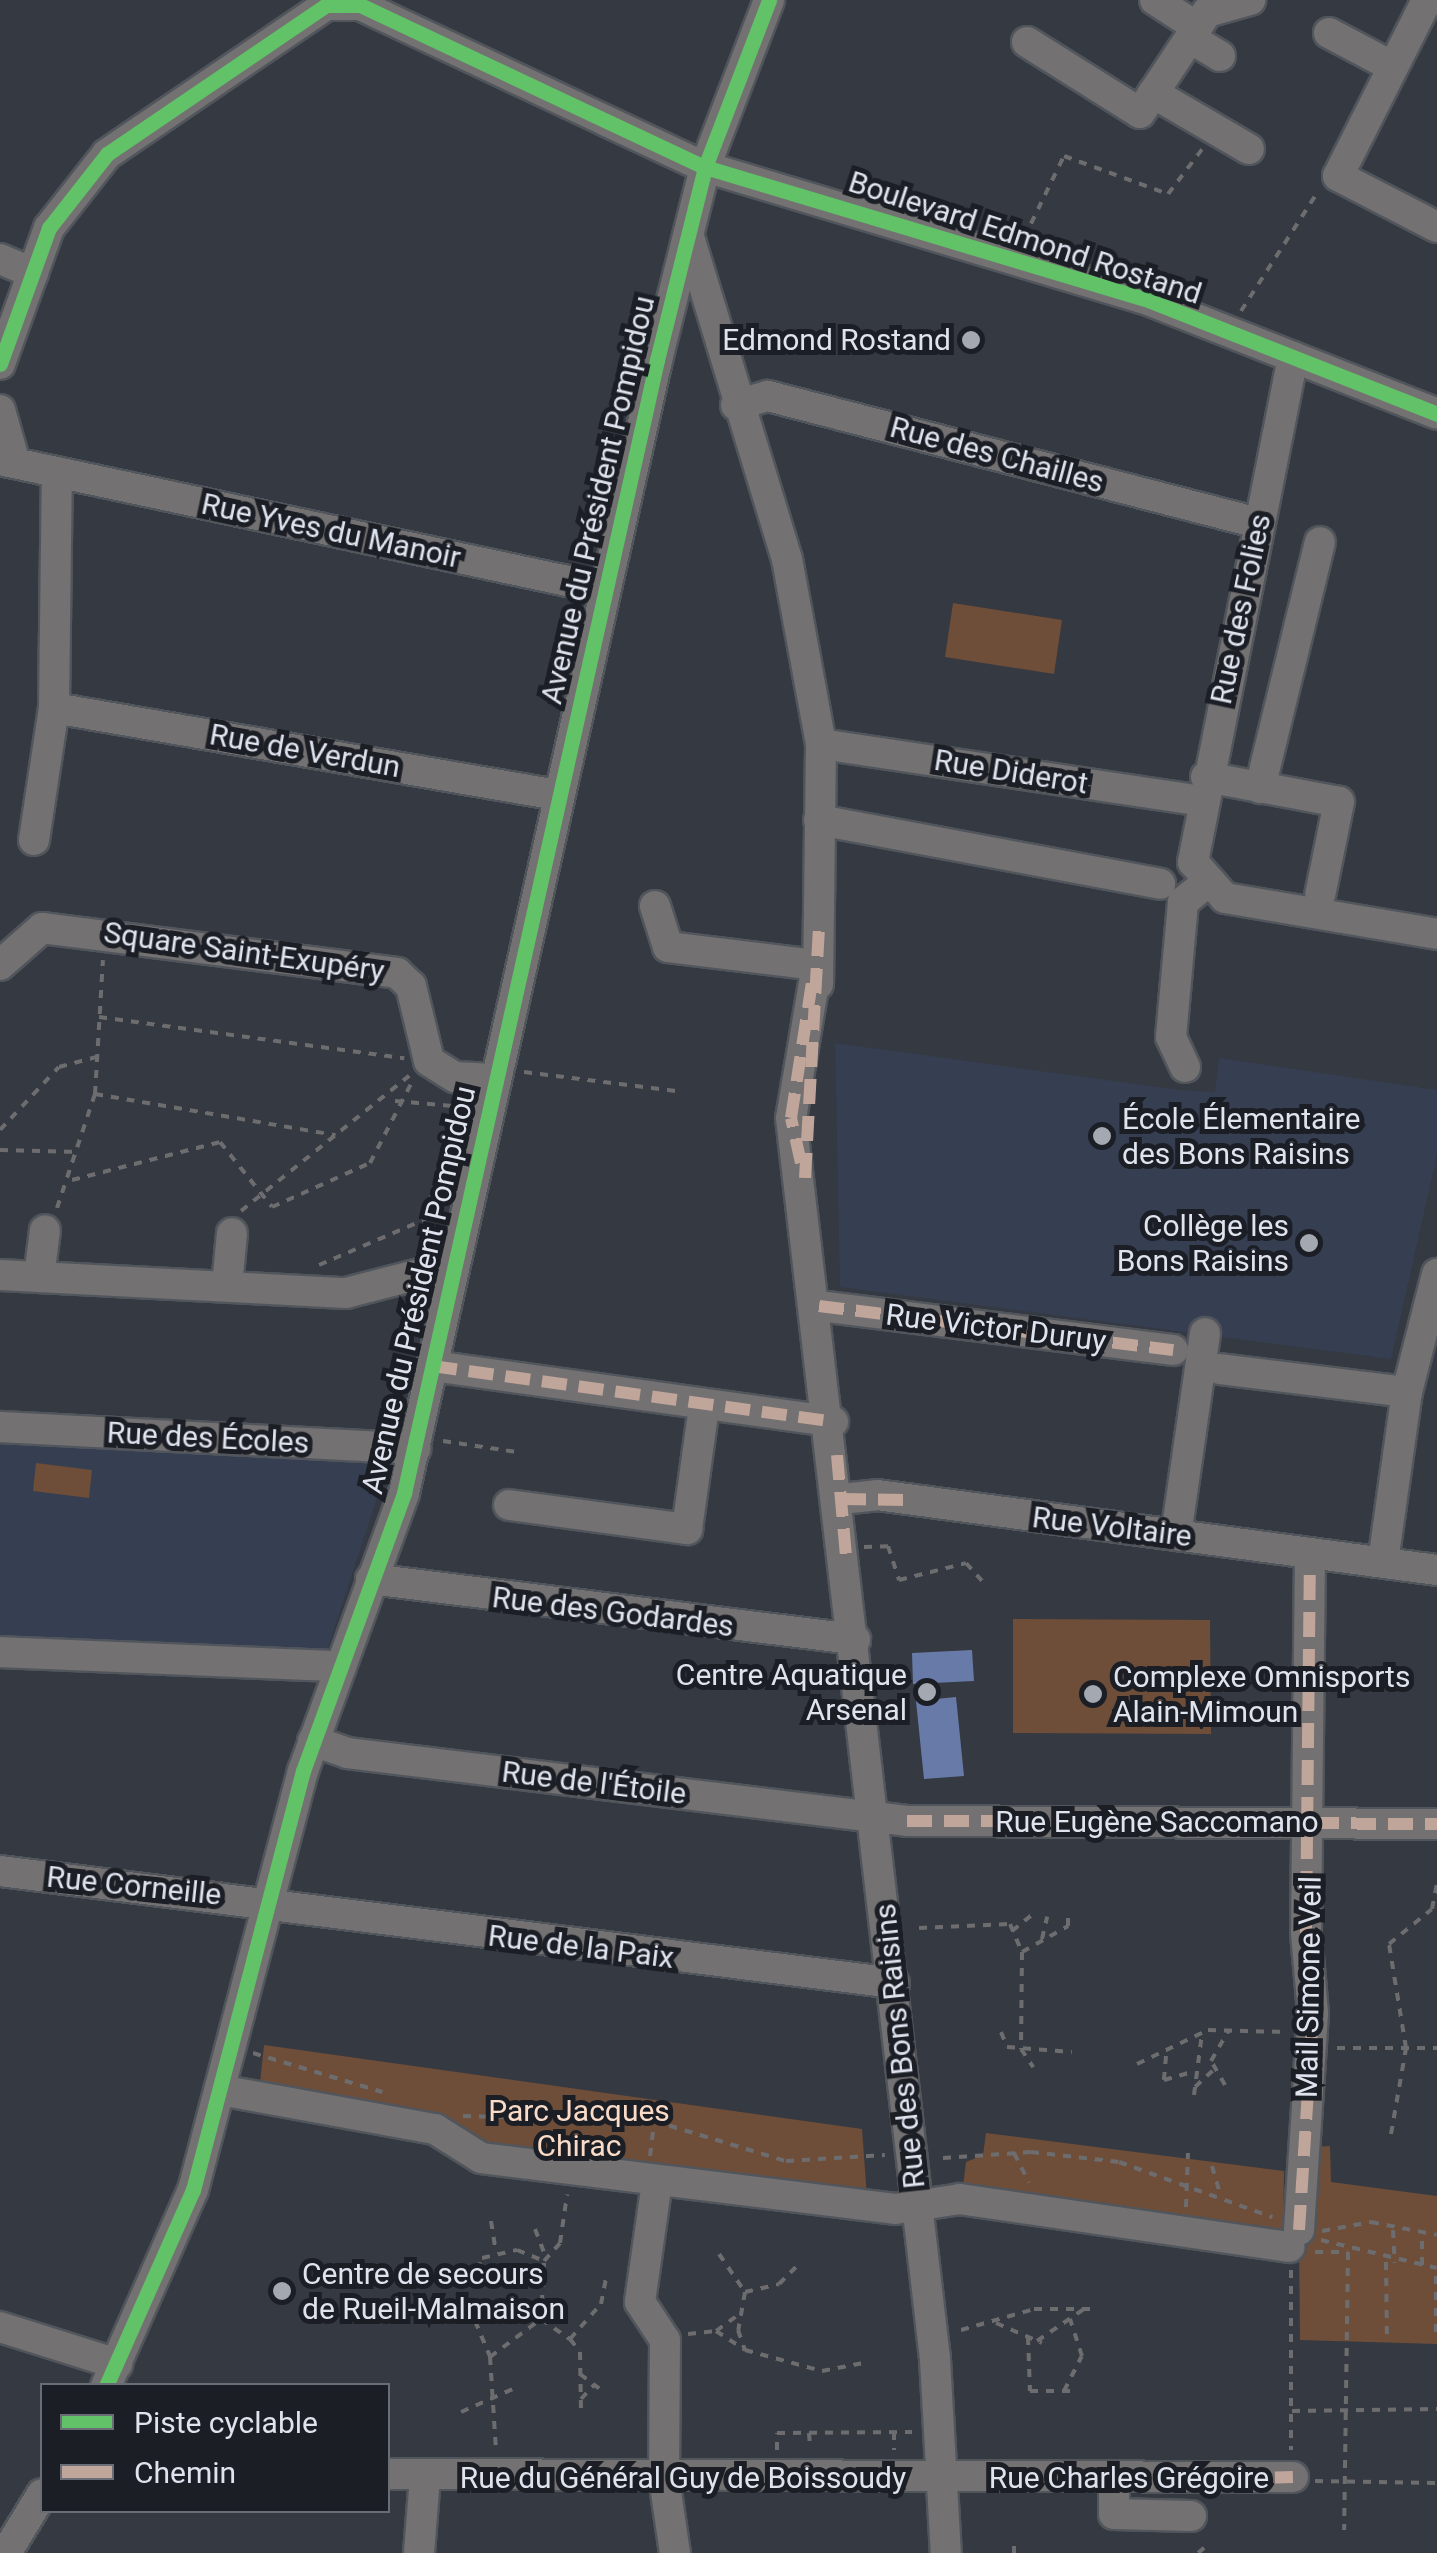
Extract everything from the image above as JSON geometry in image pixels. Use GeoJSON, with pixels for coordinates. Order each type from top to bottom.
{"type":"FeatureCollection","features":[{"type":"Feature","properties":{"kind":"street","name":"Rue des Bons Raisins"},"geometry":{"type":"LineString","coordinates":[[770,0],[705,167],[690,240],[715,336],[787,559],[821,744],[817,965],[804,1178],[841,1500],[854,1543],[855,1639],[917,2207],[954,2478],[946,2553]]}},
{"type":"Feature","properties":{"kind":"street"},"geometry":{"type":"LineString","coordinates":[[1155,0],[1220,56]]}},
{"type":"Feature","properties":{"kind":"street"},"geometry":{"type":"LineString","coordinates":[[1027,42],[1140,113],[1207,12],[1250,0]]}},
{"type":"Feature","properties":{"kind":"street"},"geometry":{"type":"LineString","coordinates":[[1427,0],[1339,160],[1338,176],[1352,190],[1437,227]]}},
{"type":"Feature","properties":{"kind":"street","name":"Boulevard Edmond Rostand"},"geometry":{"type":"LineString","coordinates":[[362,2],[705,167],[1014,260],[1228,332],[1437,414]]}},
{"type":"Feature","properties":{"kind":"street"},"geometry":{"type":"LineString","coordinates":[[0,364],[49,228],[107,154],[326,5],[362,2]]}},
{"type":"Feature","properties":{"kind":"street"},"geometry":{"type":"LineString","coordinates":[[1329,33],[1392,66]]}},
{"type":"Feature","properties":{"kind":"street"},"geometry":{"type":"LineString","coordinates":[[1153,93],[1250,148]]}},
{"type":"Feature","properties":{"kind":"street","name":"Avenue du Président Pompidou"},"geometry":{"type":"LineString","coordinates":[[111,2375],[176,2242],[313,1741],[424,1444],[432,1366],[487,1117],[505,1075],[509,1018],[557,794],[690,240]]}},
{"type":"Feature","properties":{"kind":"street"},"geometry":{"type":"LineString","coordinates":[[0,259],[33,273]]}},
{"type":"Feature","properties":{"kind":"street"},"geometry":{"type":"LineString","coordinates":[[664,337],[715,336]]}},
{"type":"Feature","properties":{"kind":"street","name":"Rue des Folies"},"geometry":{"type":"LineString","coordinates":[[1185,1067],[1171,1037],[1183,902],[1200,872],[1204,789],[1293,357]]}},
{"type":"Feature","properties":{"kind":"street","name":"Rue des Chailles"},"geometry":{"type":"LineString","coordinates":[[736,405],[768,396],[1258,522]]}},
{"type":"Feature","properties":{"kind":"street"},"geometry":{"type":"LineString","coordinates":[[0,410],[7,462]]}},
{"type":"Feature","properties":{"kind":"street","name":"Rue Yves du Manoir"},"geometry":{"type":"LineString","coordinates":[[7,462],[604,588]]}},
{"type":"Feature","properties":{"kind":"street"},"geometry":{"type":"LineString","coordinates":[[34,840],[54,708],[57,472]]}},
{"type":"Feature","properties":{"kind":"street"},"geometry":{"type":"LineString","coordinates":[[1260,788],[1320,542]]}},
{"type":"Feature","properties":{"kind":"street","name":"Rue de Verdun"},"geometry":{"type":"LineString","coordinates":[[54,708],[557,794]]}},
{"type":"Feature","properties":{"kind":"street","name":"Rue Diderot"},"geometry":{"type":"LineString","coordinates":[[821,744],[1204,789],[1260,788],[1339,802],[1320,895]]}},
{"type":"Feature","properties":{"kind":"street"},"geometry":{"type":"LineString","coordinates":[[818,820],[1160,884]]}},
{"type":"Feature","properties":{"kind":"street"},"geometry":{"type":"LineString","coordinates":[[1200,872],[1225,898],[1437,934]]}},
{"type":"Feature","properties":{"kind":"street"},"geometry":{"type":"LineString","coordinates":[[655,906],[668,947],[817,965]]}},
{"type":"Feature","properties":{"kind":"street","name":"Square Saint-Exupéry"},"geometry":{"type":"LineString","coordinates":[[0,965],[42,928],[105,931],[397,973],[411,986],[429,1061]]}},
{"type":"Feature","properties":{"kind":"street"},"geometry":{"type":"LineString","coordinates":[[429,1061],[455,1077],[505,1075]]}},
{"type":"Feature","properties":{"kind":"street"},"geometry":{"type":"LineString","coordinates":[[40,1277],[45,1230]]}},
{"type":"Feature","properties":{"kind":"street"},"geometry":{"type":"LineString","coordinates":[[228,1286],[232,1233]]}},
{"type":"Feature","properties":{"kind":"street"},"geometry":{"type":"LineString","coordinates":[[0,1275],[346,1293],[454,1265]]}},
{"type":"Feature","properties":{"kind":"street"},"geometry":{"type":"LineString","coordinates":[[1383,1562],[1407,1392],[1437,1274]]}},
{"type":"Feature","properties":{"kind":"street","name":"Rue Victor Duruy"},"geometry":{"type":"LineString","coordinates":[[819,1306],[1173,1350]]}},
{"type":"Feature","properties":{"kind":"street"},"geometry":{"type":"LineString","coordinates":[[1176,1535],[1206,1332]]}},
{"type":"Feature","properties":{"kind":"street"},"geometry":{"type":"LineString","coordinates":[[432,1366],[704,1407],[834,1422]]}},
{"type":"Feature","properties":{"kind":"street"},"geometry":{"type":"LineString","coordinates":[[1218,1368],[1407,1392]]}},
{"type":"Feature","properties":{"kind":"street"},"geometry":{"type":"LineString","coordinates":[[509,1505],[687,1529],[704,1407]]}},
{"type":"Feature","properties":{"kind":"street","name":"Rue des Écoles"},"geometry":{"type":"LineString","coordinates":[[0,1427],[424,1444]]}},
{"type":"Feature","properties":{"kind":"street","name":"Rue Voltaire"},"geometry":{"type":"LineString","coordinates":[[841,1500],[877,1495],[1437,1570]]}},
{"type":"Feature","properties":{"kind":"street","name":"Mail Simone Veil"},"geometry":{"type":"LineString","coordinates":[[1302,2238],[1310,2040],[1310,1564]]}},
{"type":"Feature","properties":{"kind":"street","name":"Rue des Godardes"},"geometry":{"type":"LineString","coordinates":[[371,1580],[855,1639]]}},
{"type":"Feature","properties":{"kind":"street"},"geometry":{"type":"LineString","coordinates":[[0,1652],[341,1666]]}},
{"type":"Feature","properties":{"kind":"street","name":"Rue de l'Étoile"},"geometry":{"type":"LineString","coordinates":[[313,1741],[346,1752],[876,1818]]}},
{"type":"Feature","properties":{"kind":"street","name":"Rue Eugène Saccomano"},"geometry":{"type":"LineString","coordinates":[[876,1818],[1437,1824]]}},
{"type":"Feature","properties":{"kind":"street","name":"Rue Corneille"},"geometry":{"type":"LineString","coordinates":[[0,1871],[268,1906]]}},
{"type":"Feature","properties":{"kind":"street","name":"Rue de la Paix"},"geometry":{"type":"LineString","coordinates":[[268,1906],[894,1983]]}},
{"type":"Feature","properties":{"kind":"street"},"geometry":{"type":"LineString","coordinates":[[220,2090],[435,2129],[480,2158],[652,2181],[917,2207],[960,2199],[1194,2234],[1302,2238]]}},
{"type":"Feature","properties":{"kind":"street"},"geometry":{"type":"LineString","coordinates":[[652,2181],[640,2302],[665,2340],[664,2478],[675,2553]]}},
{"type":"Feature","properties":{"kind":"street"},"geometry":{"type":"LineString","coordinates":[[0,2327],[111,2375]]}},
{"type":"Feature","properties":{"kind":"street","name":"Rue du Général Guy de Boissoudy"},"geometry":{"type":"LineString","coordinates":[[390,2474],[954,2478]]}},
{"type":"Feature","properties":{"kind":"street"},"geometry":{"type":"LineString","coordinates":[[419,2553],[425,2477]]}},
{"type":"Feature","properties":{"kind":"street","name":"Rue Charles Grégoire"},"geometry":{"type":"LineString","coordinates":[[954,2478],[1120,2482],[1293,2477]]}},
{"type":"Feature","properties":{"kind":"street"},"geometry":{"type":"LineString","coordinates":[[1120,2482],[1114,2514],[1191,2516]]}},
{"type":"Feature","properties":{"kind":"street"},"geometry":{"type":"LineString","coordinates":[[6,2553],[40,2497]]}},
{"type":"Feature","properties":{"kind":"path"},"geometry":{"type":"LineString","coordinates":[[1014,260],[1064,156],[1168,194],[1214,127]]}},
{"type":"Feature","properties":{"kind":"path"},"geometry":{"type":"LineString","coordinates":[[1228,332],[1339,160]]}},
{"type":"Feature","properties":{"kind":"path"},"geometry":{"type":"LineString","coordinates":[[45,1230],[72,1180],[96,1094],[105,931]]}},
{"type":"Feature","properties":{"kind":"path"},"geometry":{"type":"LineString","coordinates":[[100,1016],[429,1061]]}},
{"type":"Feature","properties":{"kind":"path"},"geometry":{"type":"LineString","coordinates":[[0,1130],[60,1067],[98,1057]]}},
{"type":"Feature","properties":{"kind":"path"},"geometry":{"type":"LineString","coordinates":[[72,1180],[220,1142],[259,1196],[272,1207],[370,1163],[396,1100],[429,1061]]}},
{"type":"Feature","properties":{"kind":"path"},"geometry":{"type":"LineString","coordinates":[[317,1266],[426,1219],[453,1106],[429,1061]]}},
{"type":"Feature","properties":{"kind":"path"},"geometry":{"type":"LineString","coordinates":[[232,1233],[259,1196],[429,1061]]}},
{"type":"Feature","properties":{"kind":"path"},"geometry":{"type":"LineString","coordinates":[[505,1075],[676,1091]]}},
{"type":"Feature","properties":{"kind":"path"},"geometry":{"type":"LineString","coordinates":[[96,1094],[336,1134]]}},
{"type":"Feature","properties":{"kind":"path"},"geometry":{"type":"LineString","coordinates":[[396,1100],[453,1106]]}},
{"type":"Feature","properties":{"kind":"path"},"geometry":{"type":"LineString","coordinates":[[0,1150],[80,1152]]}},
{"type":"Feature","properties":{"kind":"path"},"geometry":{"type":"LineString","coordinates":[[424,1444],[517,1452]]}},
{"type":"Feature","properties":{"kind":"path"},"geometry":{"type":"LineString","coordinates":[[854,1543],[879,1566]]}},
{"type":"Feature","properties":{"kind":"path"},"geometry":{"type":"LineString","coordinates":[[854,1543],[888,1546],[899,1580],[966,1563],[982,1581]]}},
{"type":"Feature","properties":{"kind":"path"},"geometry":{"type":"LineString","coordinates":[[1392,2134],[1406,2048],[1389,1944],[1432,1909],[1437,1883]]}},
{"type":"Feature","properties":{"kind":"path"},"geometry":{"type":"LineString","coordinates":[[1012,1931],[1032,1915]]}},
{"type":"Feature","properties":{"kind":"path"},"geometry":{"type":"LineString","coordinates":[[1042,1940],[1047,1916]]}},
{"type":"Feature","properties":{"kind":"path"},"geometry":{"type":"LineString","coordinates":[[1022,1952],[1068,1926],[1068,1916]]}},
{"type":"Feature","properties":{"kind":"path"},"geometry":{"type":"LineString","coordinates":[[919,1928],[987,1922],[1012,1931],[1022,1952],[1022,2048],[1032,2067]]}},
{"type":"Feature","properties":{"kind":"path"},"geometry":{"type":"LineString","coordinates":[[1192,2036],[1195,2023]]}},
{"type":"Feature","properties":{"kind":"path"},"geometry":{"type":"LineString","coordinates":[[1225,2084],[1213,2070],[1213,2050],[1229,2030]]}},
{"type":"Feature","properties":{"kind":"path"},"geometry":{"type":"LineString","coordinates":[[1137,2064],[1192,2036],[1229,2030],[1437,2048]]}},
{"type":"Feature","properties":{"kind":"path"},"geometry":{"type":"LineString","coordinates":[[1001,2032],[1007,2047],[1072,2052]]}},
{"type":"Feature","properties":{"kind":"path"},"geometry":{"type":"LineString","coordinates":[[1202,2033],[1192,2072],[1194,2092],[1213,2070]]}},
{"type":"Feature","properties":{"kind":"path"},"geometry":{"type":"LineString","coordinates":[[1168,2051],[1164,2080],[1192,2072]]}},
{"type":"Feature","properties":{"kind":"path"},"geometry":{"type":"LineString","coordinates":[[248,2052],[386,2094]]}},
{"type":"Feature","properties":{"kind":"path"},"geometry":{"type":"LineString","coordinates":[[448,2114],[654,2121],[786,2161],[864,2163],[898,2150]]}},
{"type":"Feature","properties":{"kind":"path"},"geometry":{"type":"LineString","coordinates":[[652,2181],[654,2121]]}},
{"type":"Feature","properties":{"kind":"path"},"geometry":{"type":"LineString","coordinates":[[943,2158],[1030,2152],[1182,2181],[1302,2238],[1386,2262],[1436,2268],[1436,2332]]}},
{"type":"Feature","properties":{"kind":"path"},"geometry":{"type":"LineString","coordinates":[[1188,2153],[1182,2181],[1194,2234]]}},
{"type":"Feature","properties":{"kind":"path"},"geometry":{"type":"LineString","coordinates":[[1212,2166],[1221,2197]]}},
{"type":"Feature","properties":{"kind":"path"},"geometry":{"type":"LineString","coordinates":[[545,2259],[560,2243],[568,2188]]}},
{"type":"Feature","properties":{"kind":"path"},"geometry":{"type":"LineString","coordinates":[[491,2221],[496,2253]]}},
{"type":"Feature","properties":{"kind":"path"},"geometry":{"type":"LineString","coordinates":[[1302,2238],[1340,2225],[1437,2235]]}},
{"type":"Feature","properties":{"kind":"path"},"geometry":{"type":"LineString","coordinates":[[490,2358],[541,2319],[545,2259],[535,2228]]}},
{"type":"Feature","properties":{"kind":"path"},"geometry":{"type":"LineString","coordinates":[[1392,2230],[1395,2263]]}},
{"type":"Feature","properties":{"kind":"path"},"geometry":{"type":"LineString","coordinates":[[1422,2235],[1422,2266]]}},
{"type":"Feature","properties":{"kind":"path"},"geometry":{"type":"LineString","coordinates":[[1302,2238],[1348,2252]]}},
{"type":"Feature","properties":{"kind":"path"},"geometry":{"type":"LineString","coordinates":[[1302,2238],[1292,2411],[1293,2477],[1344,2486],[1437,2483]]}},
{"type":"Feature","properties":{"kind":"path"},"geometry":{"type":"LineString","coordinates":[[1344,2530],[1348,2252]]}},
{"type":"Feature","properties":{"kind":"path"},"geometry":{"type":"LineString","coordinates":[[496,2253],[545,2259]]}},
{"type":"Feature","properties":{"kind":"path"},"geometry":{"type":"LineString","coordinates":[[478,2270],[496,2253]]}},
{"type":"Feature","properties":{"kind":"path"},"geometry":{"type":"LineString","coordinates":[[719,2254],[745,2292]]}},
{"type":"Feature","properties":{"kind":"path"},"geometry":{"type":"LineString","coordinates":[[1386,2262],[1388,2340]]}},
{"type":"Feature","properties":{"kind":"path"},"geometry":{"type":"LineString","coordinates":[[745,2292],[778,2284],[796,2266]]}},
{"type":"Feature","properties":{"kind":"path"},"geometry":{"type":"LineString","coordinates":[[570,2339],[601,2304],[606,2278]]}},
{"type":"Feature","properties":{"kind":"path"},"geometry":{"type":"LineString","coordinates":[[745,2292],[738,2315],[745,2350]]}},
{"type":"Feature","properties":{"kind":"path"},"geometry":{"type":"LineString","coordinates":[[961,2330],[1034,2309],[1093,2309]]}},
{"type":"Feature","properties":{"kind":"path"},"geometry":{"type":"LineString","coordinates":[[996,2323],[1039,2342],[1084,2309]]}},
{"type":"Feature","properties":{"kind":"path"},"geometry":{"type":"LineString","coordinates":[[698,2332],[716,2331],[738,2315]]}},
{"type":"Feature","properties":{"kind":"path"},"geometry":{"type":"LineString","coordinates":[[541,2319],[570,2339],[580,2374],[580,2409]]}},
{"type":"Feature","properties":{"kind":"path"},"geometry":{"type":"LineString","coordinates":[[1064,2391],[1082,2356],[1070,2319]]}},
{"type":"Feature","properties":{"kind":"path"},"geometry":{"type":"LineString","coordinates":[[474,2321],[490,2358],[490,2404],[498,2444]]}},
{"type":"Feature","properties":{"kind":"path"},"geometry":{"type":"LineString","coordinates":[[716,2331],[745,2350],[822,2370],[863,2363]]}},
{"type":"Feature","properties":{"kind":"path"},"geometry":{"type":"LineString","coordinates":[[1028,2338],[1030,2392],[1076,2392]]}},
{"type":"Feature","properties":{"kind":"path"},"geometry":{"type":"LineString","coordinates":[[580,2374],[597,2387],[581,2398]]}},
{"type":"Feature","properties":{"kind":"path"},"geometry":{"type":"LineString","coordinates":[[461,2412],[490,2404],[513,2389]]}},
{"type":"Feature","properties":{"kind":"path"},"geometry":{"type":"LineString","coordinates":[[1292,2411],[1437,2409]]}},
{"type":"Feature","properties":{"kind":"path"},"geometry":{"type":"LineString","coordinates":[[809,2432],[810,2449]]}},
{"type":"Feature","properties":{"kind":"path"},"geometry":{"type":"LineString","coordinates":[[894,2432],[894,2450]]}},
{"type":"Feature","properties":{"kind":"path"},"geometry":{"type":"LineString","coordinates":[[778,2450],[777,2433],[917,2432]]}},
{"type":"Feature","properties":{"kind":"path"},"geometry":{"type":"LineString","coordinates":[[1198,2553],[1204,2548]]}},
{"type":"Feature","properties":{"kind":"shaded area"},"geometry":{"type":"Polygon","coordinates":[[[835,1043],[1180,1090],[1215,1092],[1219,1058],[1437,1090],[1437,1155],[1391,1359],[840,1287],[835,1043]]]}},
{"type":"Feature","properties":{"kind":"shaded area"},"geometry":{"type":"Polygon","coordinates":[[[0,1442],[375,1461],[385,1474],[326,1654],[0,1638],[0,1442]]]}},
{"type":"Feature","properties":{"kind":"green space"},"geometry":{"type":"Polygon","coordinates":[[[953,603],[1062,620],[1054,674],[945,657],[953,603]]]}},
{"type":"Feature","properties":{"kind":"green space"},"geometry":{"type":"Polygon","coordinates":[[[36,1463],[92,1470],[89,1498],[33,1491],[36,1463]]]}},
{"type":"Feature","properties":{"kind":"green space"},"geometry":{"type":"Polygon","coordinates":[[[1013,1619],[1210,1620],[1211,1734],[1013,1733],[1013,1619]]]}},
{"type":"Feature","properties":{"kind":"green space","name":"Parc Jacques Chirac"},"geometry":{"type":"Polygon","coordinates":[[[264,2045],[862,2129],[867,2197],[634,2174],[257,2111],[264,2045]]]}},
{"type":"Feature","properties":{"kind":"green space"},"geometry":{"type":"Polygon","coordinates":[[[986,2133],[1284,2171],[1283,2240],[962,2195],[966,2162],[983,2155],[986,2133]]]}},
{"type":"Feature","properties":{"kind":"green space"},"geometry":{"type":"Polygon","coordinates":[[[1330,2146],[1331,2182],[1437,2196],[1437,2344],[1300,2340],[1298,2148],[1330,2146]]]}},
{"type":"Feature","properties":{"kind":"water"},"geometry":{"type":"Polygon","coordinates":[[[972,1650],[974,1681],[913,1684],[912,1653],[972,1650]]]}},
{"type":"Feature","properties":{"kind":"water"},"geometry":{"type":"Polygon","coordinates":[[[956,1697],[964,1776],[924,1779],[916,1701],[956,1697]]]}},
{"type":"Feature","properties":{"kind":"marked path"},"geometry":{"type":"LineString","coordinates":[[805,1178],[819,927]]}},
{"type":"Feature","properties":{"kind":"marked path"},"geometry":{"type":"LineString","coordinates":[[801,1163],[791,1118],[813,976]]}},
{"type":"Feature","properties":{"kind":"marked path"},"geometry":{"type":"LineString","coordinates":[[819,1306],[1173,1350]]}},
{"type":"Feature","properties":{"kind":"marked path"},"geometry":{"type":"LineString","coordinates":[[432,1366],[833,1422]]}},
{"type":"Feature","properties":{"kind":"marked path"},"geometry":{"type":"LineString","coordinates":[[837,1455],[846,1556]]}},
{"type":"Feature","properties":{"kind":"marked path"},"geometry":{"type":"LineString","coordinates":[[841,1499],[907,1500]]}},
{"type":"Feature","properties":{"kind":"marked path"},"geometry":{"type":"LineString","coordinates":[[1299,2230],[1313,2013],[1306,1933],[1310,1564]]}},
{"type":"Feature","properties":{"kind":"marked path"},"geometry":{"type":"LineString","coordinates":[[907,1821],[1437,1824]]}},
{"type":"Feature","properties":{"kind":"marked path"},"geometry":{"type":"LineString","coordinates":[[1127,2482],[1293,2477]]}},
{"type":"Feature","properties":{"kind":"cycle path"},"geometry":{"type":"LineString","coordinates":[[107,2383],[193,2190],[303,1771],[404,1493],[657,360],[705,167],[769,0]]}},
{"type":"Feature","properties":{"kind":"cycle path"},"geometry":{"type":"LineString","coordinates":[[0,364],[49,228],[107,154],[326,5],[360,5],[705,167],[1143,298],[1437,414]]}},
{"type":"Feature","properties":{"kind":"place","name":"Edmond Rostand"},"geometry":{"type":"Point","coordinates":[971,340]}},
{"type":"Feature","properties":{"kind":"place","name":"École Élementaire des Bons Raisins"},"geometry":{"type":"Point","coordinates":[1102,1136]}},
{"type":"Feature","properties":{"kind":"place","name":"Collège les Bons Raisins"},"geometry":{"type":"Point","coordinates":[1309,1243]}},
{"type":"Feature","properties":{"kind":"place","name":"Centre Aquatique Arsenal"},"geometry":{"type":"Point","coordinates":[927,1692]}},
{"type":"Feature","properties":{"kind":"place","name":"Complexe Omnisports Alain-Mimoun"},"geometry":{"type":"Point","coordinates":[1093,1694]}},
{"type":"Feature","properties":{"kind":"place","name":"Centre de secours de Rueil-Malmaison"},"geometry":{"type":"Point","coordinates":[282,2291]}}]}
